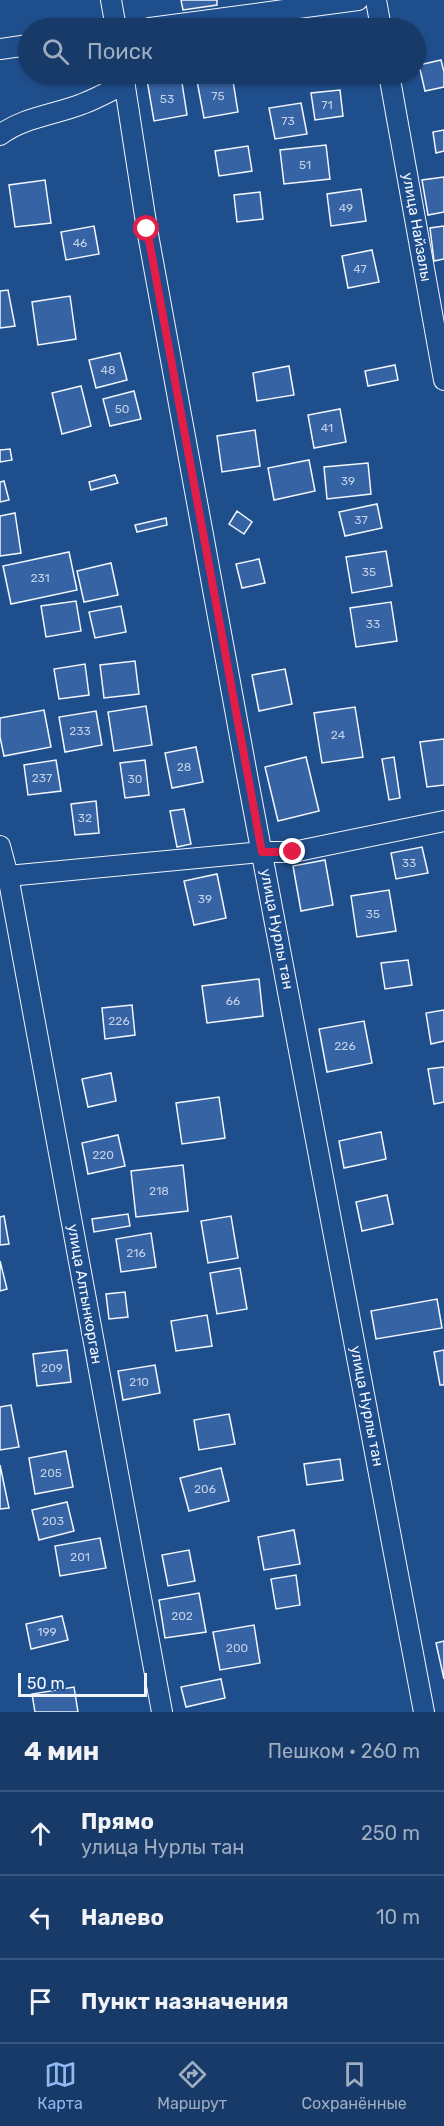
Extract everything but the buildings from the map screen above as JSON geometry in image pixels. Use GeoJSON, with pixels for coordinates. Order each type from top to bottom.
{"type":"FeatureCollection","features":[{"type":"Feature","properties":{"kind":"street"},"geometry":{"type":"LineString","coordinates":[[111,0],[115,18]]}},
{"type":"Feature","properties":{"kind":"street"},"geometry":{"type":"LineString","coordinates":[[224,18],[358,0]]}},
{"type":"Feature","properties":{"kind":"street"},"geometry":{"type":"LineString","coordinates":[[376,0],[379,18]]}},
{"type":"Feature","properties":{"kind":"street"},"geometry":{"type":"LineString","coordinates":[[0,49],[18,46]]}},
{"type":"Feature","properties":{"kind":"street"},"geometry":{"type":"LineString","coordinates":[[2,132],[35,117],[83,104],[115,84]]}},
{"type":"Feature","properties":{"kind":"street","name":"улица Нурлы тан"},"geometry":{"type":"LineString","coordinates":[[124,84],[147,229],[424,1712]]}},
{"type":"Feature","properties":{"kind":"street","name":"улица Найзалы"},"geometry":{"type":"LineString","coordinates":[[391,84],[444,380]]}},
{"type":"Feature","properties":{"kind":"street"},"geometry":{"type":"LineString","coordinates":[[8,876],[262,852],[293,852],[444,821]]}},
{"type":"Feature","properties":{"kind":"street","name":"улица Алтынкорган"},"geometry":{"type":"LineString","coordinates":[[0,846],[8,876],[162,1712]]}},
{"type":"Feature","properties":{"kind":"route"},"geometry":{"type":"LineString","coordinates":[[147,229],[262,852],[293,852]]}}]}
